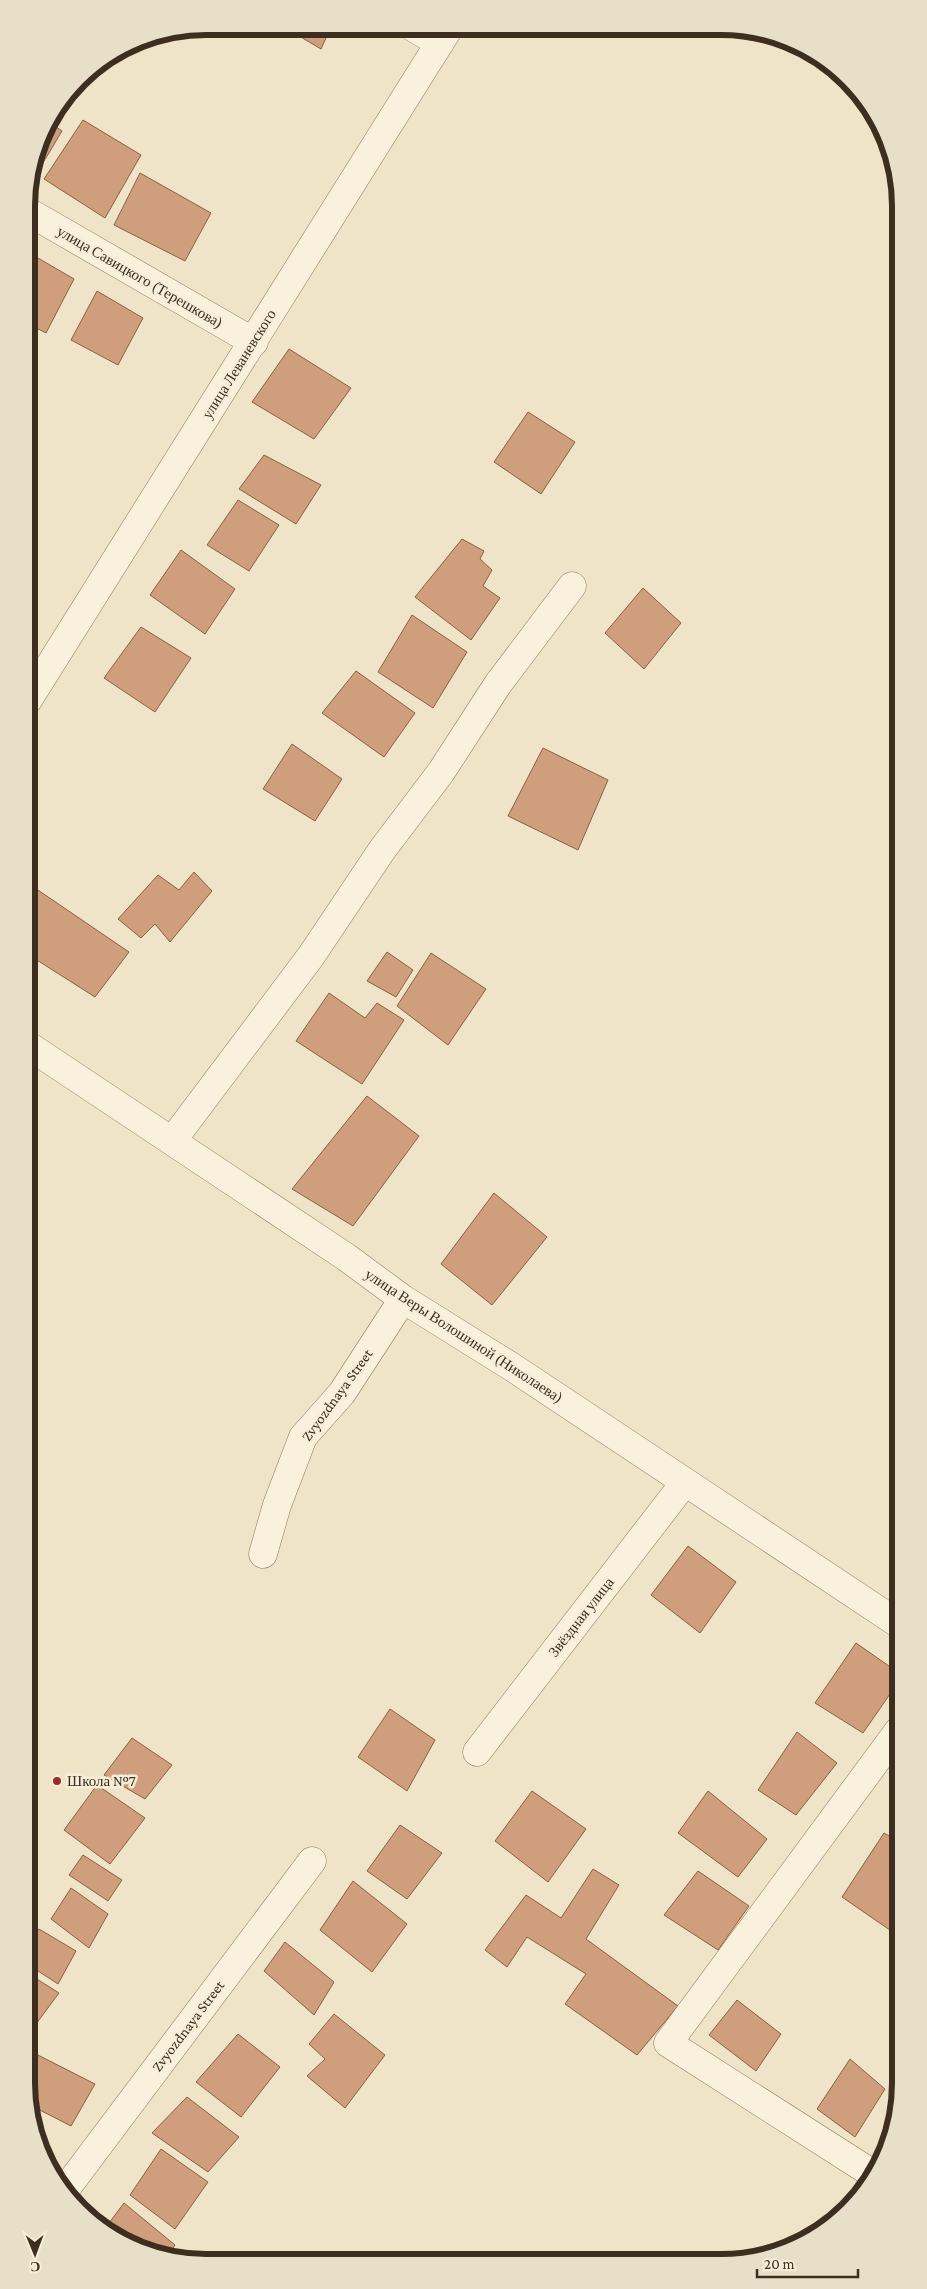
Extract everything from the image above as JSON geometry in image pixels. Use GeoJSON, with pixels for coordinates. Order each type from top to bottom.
{"type":"FeatureCollection","features":[{"type":"Feature","properties":{"kind":"street","name":"улица Леваневского"},"geometry":{"type":"LineString","coordinates":[[38,663],[254,342],[444,35]]}},
{"type":"Feature","properties":{"kind":"street","name":"улица Савицкого (Терешкова)"},"geometry":{"type":"LineString","coordinates":[[35,216],[254,342]]}},
{"type":"Feature","properties":{"kind":"street"},"geometry":{"type":"LineString","coordinates":[[172,1141],[311,956],[382,850],[441,772],[498,684],[572,586]]}},
{"type":"Feature","properties":{"kind":"street","name":"улица Веры Волошиной (Николаева)"},"geometry":{"type":"LineString","coordinates":[[35,1050],[346,1257],[403,1299],[512,1367],[892,1619]]}},
{"type":"Feature","properties":{"kind":"street","name":"Zvyozdnaya Street"},"geometry":{"type":"LineString","coordinates":[[263,1554],[277,1504],[303,1438],[342,1392],[403,1299]]}},
{"type":"Feature","properties":{"kind":"street","name":"Звёздная улица"},"geometry":{"type":"LineString","coordinates":[[477,1752],[685,1482]]}},
{"type":"Feature","properties":{"kind":"street"},"geometry":{"type":"LineString","coordinates":[[867,2170],[668,2042],[892,1739]]}},
{"type":"Feature","properties":{"kind":"street","name":"Zvyozdnaya Street"},"geometry":{"type":"LineString","coordinates":[[69,2185],[312,1861]]}},
{"type":"Feature","properties":{"kind":"building"},"geometry":{"type":"Polygon","coordinates":[[[297,35],[327,35],[321,49],[297,35]]]}},
{"type":"Feature","properties":{"kind":"building"},"geometry":{"type":"Polygon","coordinates":[[[83,120],[141,155],[105,218],[44,179],[83,120]]]}},
{"type":"Feature","properties":{"kind":"building"},"geometry":{"type":"Polygon","coordinates":[[[55,126],[62,131],[39,169],[48,141],[55,126]]]}},
{"type":"Feature","properties":{"kind":"building"},"geometry":{"type":"Polygon","coordinates":[[[140,173],[211,213],[185,261],[114,225],[140,173]]]}},
{"type":"Feature","properties":{"kind":"building"},"geometry":{"type":"Polygon","coordinates":[[[35,256],[74,279],[46,333],[35,327],[35,256]]]}},
{"type":"Feature","properties":{"kind":"building"},"geometry":{"type":"Polygon","coordinates":[[[97,291],[143,318],[118,365],[71,340],[97,291]]]}},
{"type":"Feature","properties":{"kind":"building"},"geometry":{"type":"Polygon","coordinates":[[[289,349],[351,388],[314,439],[252,402],[289,349]]]}},
{"type":"Feature","properties":{"kind":"building"},"geometry":{"type":"Polygon","coordinates":[[[528,412],[575,442],[541,494],[494,462],[528,412]]]}},
{"type":"Feature","properties":{"kind":"building"},"geometry":{"type":"Polygon","coordinates":[[[264,455],[321,485],[296,524],[239,489],[264,455]]]}},
{"type":"Feature","properties":{"kind":"building"},"geometry":{"type":"Polygon","coordinates":[[[238,500],[279,525],[249,571],[207,545],[238,500]]]}},
{"type":"Feature","properties":{"kind":"building"},"geometry":{"type":"Polygon","coordinates":[[[462,539],[484,551],[480,559],[492,570],[483,586],[500,598],[471,640],[415,597],[462,539]]]}},
{"type":"Feature","properties":{"kind":"building"},"geometry":{"type":"Polygon","coordinates":[[[181,550],[235,589],[205,634],[150,595],[181,550]]]}},
{"type":"Feature","properties":{"kind":"building"},"geometry":{"type":"Polygon","coordinates":[[[643,588],[681,623],[644,669],[605,633],[643,588]]]}},
{"type":"Feature","properties":{"kind":"building"},"geometry":{"type":"Polygon","coordinates":[[[412,615],[467,652],[433,708],[378,672],[412,615]]]}},
{"type":"Feature","properties":{"kind":"building"},"geometry":{"type":"Polygon","coordinates":[[[141,627],[191,658],[155,712],[104,678],[141,627]]]}},
{"type":"Feature","properties":{"kind":"building"},"geometry":{"type":"Polygon","coordinates":[[[356,671],[415,713],[384,757],[322,713],[356,671]]]}},
{"type":"Feature","properties":{"kind":"building"},"geometry":{"type":"Polygon","coordinates":[[[292,744],[342,779],[315,821],[263,789],[292,744]]]}},
{"type":"Feature","properties":{"kind":"building"},"geometry":{"type":"Polygon","coordinates":[[[543,748],[608,780],[578,850],[508,816],[543,748]]]}},
{"type":"Feature","properties":{"kind":"building"},"geometry":{"type":"Polygon","coordinates":[[[194,872],[212,891],[170,942],[155,924],[141,938],[118,919],[158,875],[179,890],[194,872]]]}},
{"type":"Feature","properties":{"kind":"building"},"geometry":{"type":"Polygon","coordinates":[[[35,888],[129,952],[95,997],[35,959],[35,888]]]}},
{"type":"Feature","properties":{"kind":"building"},"geometry":{"type":"Polygon","coordinates":[[[387,952],[413,970],[396,997],[367,981],[387,952]]]}},
{"type":"Feature","properties":{"kind":"building"},"geometry":{"type":"Polygon","coordinates":[[[431,953],[486,989],[448,1045],[397,1006],[431,953]]]}},
{"type":"Feature","properties":{"kind":"building"},"geometry":{"type":"Polygon","coordinates":[[[329,993],[365,1018],[377,1003],[404,1020],[362,1084],[296,1041],[329,993]]]}},
{"type":"Feature","properties":{"kind":"building"},"geometry":{"type":"Polygon","coordinates":[[[367,1096],[419,1136],[353,1226],[292,1189],[367,1096]]]}},
{"type":"Feature","properties":{"kind":"building"},"geometry":{"type":"Polygon","coordinates":[[[494,1193],[547,1237],[492,1305],[441,1264],[494,1193]]]}},
{"type":"Feature","properties":{"kind":"building"},"geometry":{"type":"Polygon","coordinates":[[[688,1546],[736,1582],[700,1633],[651,1595],[688,1546]]]}},
{"type":"Feature","properties":{"kind":"building"},"geometry":{"type":"Polygon","coordinates":[[[856,1643],[892,1668],[892,1691],[863,1733],[815,1703],[856,1643]]]}},
{"type":"Feature","properties":{"kind":"building"},"geometry":{"type":"Polygon","coordinates":[[[390,1709],[435,1740],[407,1791],[358,1757],[390,1709]]]}},
{"type":"Feature","properties":{"kind":"building"},"geometry":{"type":"Polygon","coordinates":[[[797,1732],[837,1763],[796,1815],[758,1790],[797,1732]]]}},
{"type":"Feature","properties":{"kind":"building"},"geometry":{"type":"Polygon","coordinates":[[[132,1738],[172,1765],[145,1799],[104,1775],[132,1738]]]}},
{"type":"Feature","properties":{"kind":"building"},"geometry":{"type":"Polygon","coordinates":[[[97,1785],[145,1818],[110,1864],[64,1830],[97,1785]]]}},
{"type":"Feature","properties":{"kind":"building"},"geometry":{"type":"Polygon","coordinates":[[[532,1791],[586,1829],[548,1882],[495,1841],[532,1791]]]}},
{"type":"Feature","properties":{"kind":"building"},"geometry":{"type":"Polygon","coordinates":[[[708,1791],[767,1839],[738,1877],[678,1833],[708,1791]]]}},
{"type":"Feature","properties":{"kind":"building"},"geometry":{"type":"Polygon","coordinates":[[[400,1825],[442,1853],[407,1899],[367,1871],[400,1825]]]}},
{"type":"Feature","properties":{"kind":"building"},"geometry":{"type":"Polygon","coordinates":[[[884,1833],[892,1838],[892,1931],[842,1897],[884,1833]]]}},
{"type":"Feature","properties":{"kind":"building"},"geometry":{"type":"Polygon","coordinates":[[[83,1855],[122,1880],[108,1901],[69,1875],[83,1855]]]}},
{"type":"Feature","properties":{"kind":"building"},"geometry":{"type":"Polygon","coordinates":[[[593,1869],[619,1885],[586,1939],[678,2006],[637,2055],[565,2004],[586,1974],[527,1937],[507,1967],[485,1950],[526,1895],[561,1918],[593,1869]]]}},
{"type":"Feature","properties":{"kind":"building"},"geometry":{"type":"Polygon","coordinates":[[[698,1871],[749,1906],[718,1950],[664,1915],[698,1871]]]}},
{"type":"Feature","properties":{"kind":"building"},"geometry":{"type":"Polygon","coordinates":[[[353,1881],[407,1924],[372,1972],[320,1930],[353,1881]]]}},
{"type":"Feature","properties":{"kind":"building"},"geometry":{"type":"Polygon","coordinates":[[[71,1888],[108,1914],[89,1948],[51,1919],[71,1888]]]}},
{"type":"Feature","properties":{"kind":"building"},"geometry":{"type":"Polygon","coordinates":[[[39,1929],[76,1951],[58,1984],[35,1969],[35,1934],[39,1929]]]}},
{"type":"Feature","properties":{"kind":"building"},"geometry":{"type":"Polygon","coordinates":[[[285,1942],[334,1982],[314,2015],[264,1971],[285,1942]]]}},
{"type":"Feature","properties":{"kind":"building"},"geometry":{"type":"Polygon","coordinates":[[[35,1978],[59,1993],[35,2025],[35,1978]]]}},
{"type":"Feature","properties":{"kind":"building"},"geometry":{"type":"Polygon","coordinates":[[[737,2000],[781,2034],[756,2071],[709,2035],[737,2000]]]}},
{"type":"Feature","properties":{"kind":"building"},"geometry":{"type":"Polygon","coordinates":[[[334,2014],[385,2055],[345,2108],[307,2076],[325,2059],[309,2044],[334,2014]]]}},
{"type":"Feature","properties":{"kind":"building"},"geometry":{"type":"Polygon","coordinates":[[[238,2034],[280,2067],[241,2117],[196,2082],[238,2034]]]}},
{"type":"Feature","properties":{"kind":"building"},"geometry":{"type":"Polygon","coordinates":[[[35,2054],[95,2084],[71,2126],[37,2108],[35,2054]]]}},
{"type":"Feature","properties":{"kind":"building"},"geometry":{"type":"Polygon","coordinates":[[[850,2059],[885,2089],[855,2137],[817,2109],[850,2059]]]}},
{"type":"Feature","properties":{"kind":"building"},"geometry":{"type":"Polygon","coordinates":[[[187,2097],[239,2137],[208,2172],[152,2133],[187,2097]]]}},
{"type":"Feature","properties":{"kind":"building"},"geometry":{"type":"Polygon","coordinates":[[[161,2149],[208,2182],[175,2229],[130,2195],[161,2149]]]}},
{"type":"Feature","properties":{"kind":"building"},"geometry":{"type":"Polygon","coordinates":[[[124,2203],[175,2245],[171,2251],[151,2245],[109,2223],[124,2203]]]}},
{"type":"Feature","properties":{"kind":"place","name":"Школа №7"},"geometry":{"type":"Point","coordinates":[57,1781]}}]}
